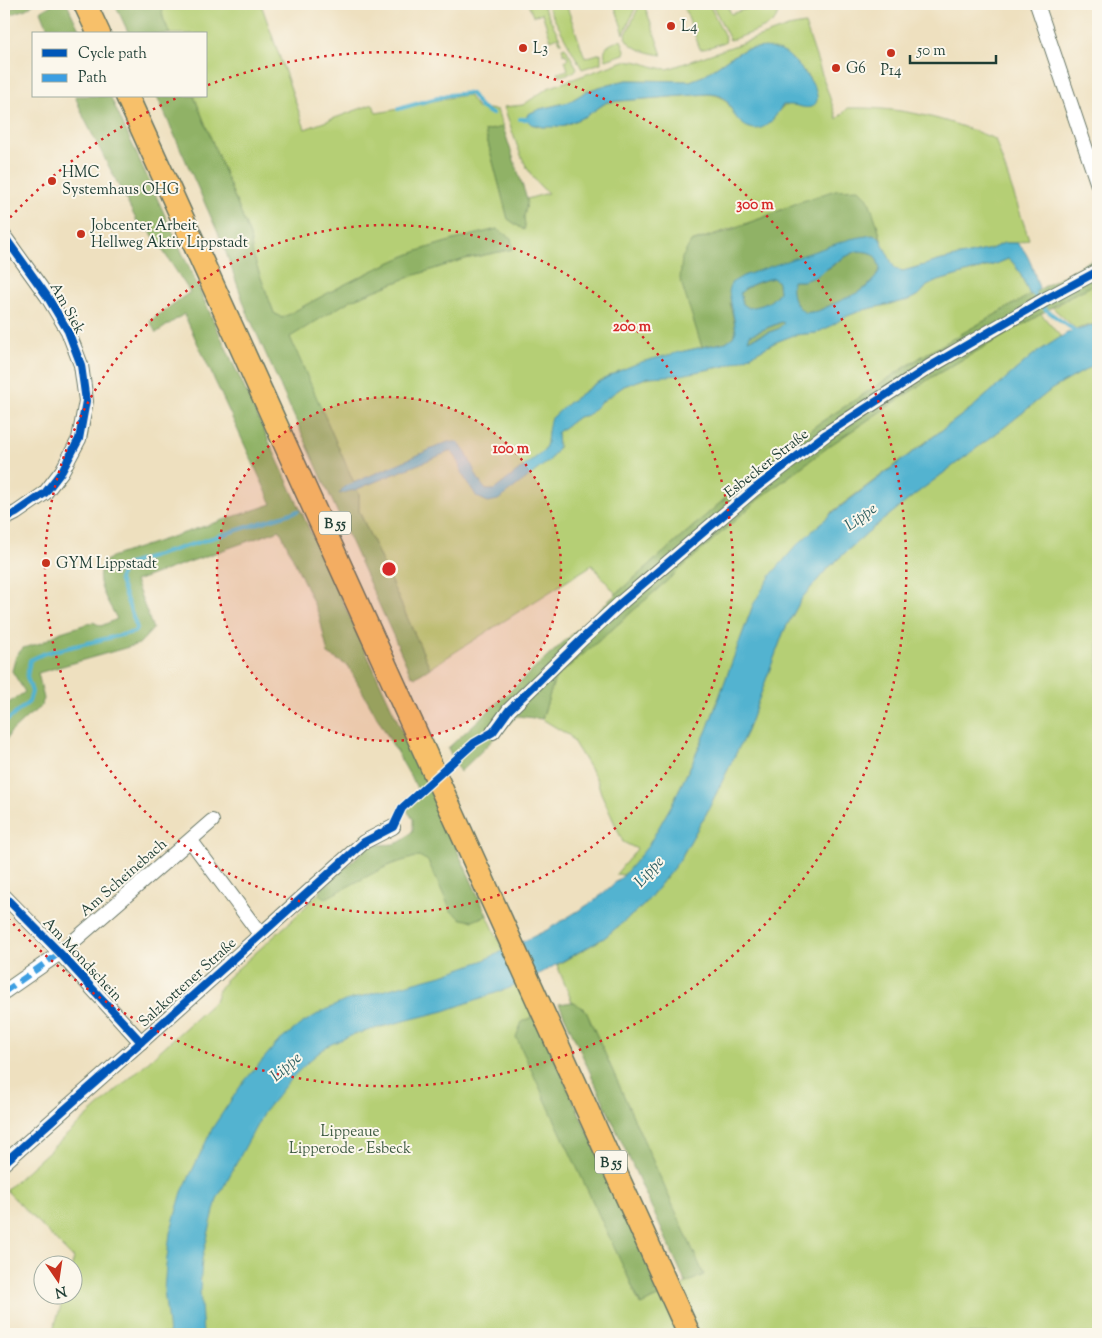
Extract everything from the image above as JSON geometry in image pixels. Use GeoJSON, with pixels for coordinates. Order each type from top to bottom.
{"type":"FeatureCollection","features":[{"type":"Feature","properties":{"kind":"highway"},"geometry":{"type":"LineString","coordinates":[[85,4],[98,32]]}},
{"type":"Feature","properties":{"kind":"highway"},"geometry":{"type":"LineString","coordinates":[[100,4],[113,32]]}},
{"type":"Feature","properties":{"kind":"highway","name":"B 55"},"geometry":{"type":"LineString","coordinates":[[128,98],[491,883]]}},
{"type":"Feature","properties":{"kind":"highway","name":"B 55"},"geometry":{"type":"LineString","coordinates":[[143,98],[561,1038],[671,1280],[702,1334]]}},
{"type":"Feature","properties":{"kind":"highway","name":"B 55"},"geometry":{"type":"LineString","coordinates":[[671,1280],[689,1334]]}},
{"type":"Feature","properties":{"kind":"street"},"geometry":{"type":"LineString","coordinates":[[1037,4],[1098,185]]}},
{"type":"Feature","properties":{"kind":"street","name":"Am Siek"},"geometry":{"type":"LineString","coordinates":[[4,236],[47,296],[68,331],[81,366],[86,401],[79,439],[62,472],[45,493],[16,514],[4,519]]}},
{"type":"Feature","properties":{"kind":"street","name":"Esbecker Straße"},"geometry":{"type":"LineString","coordinates":[[493,732],[508,710],[603,620],[753,490],[826,434],[929,367],[1039,302],[1098,271]]}},
{"type":"Feature","properties":{"kind":"street","name":"Am Scheinebach"},"geometry":{"type":"LineString","coordinates":[[4,992],[60,953],[212,822]]}},
{"type":"Feature","properties":{"kind":"street","name":"Salzkottener Straße"},"geometry":{"type":"LineString","coordinates":[[4,1163],[364,842],[392,827]]}},
{"type":"Feature","properties":{"kind":"street","name":"Am Scheinebach"},"geometry":{"type":"LineString","coordinates":[[190,840],[260,934]]}},
{"type":"Feature","properties":{"kind":"street","name":"Am Mondschein"},"geometry":{"type":"LineString","coordinates":[[4,896],[60,953],[141,1042]]}},
{"type":"Feature","properties":{"kind":"green space"},"geometry":{"type":"Polygon","coordinates":[[[22,4],[34,4],[4,17],[4,10],[22,4]]]}},
{"type":"Feature","properties":{"kind":"green space"},"geometry":{"type":"Polygon","coordinates":[[[53,4],[67,4],[80,32],[49,32],[41,11],[53,4]]]}},
{"type":"Feature","properties":{"kind":"green space"},"geometry":{"type":"Polygon","coordinates":[[[115,4],[161,4],[163,18],[169,32],[128,32],[115,4]]]}},
{"type":"Feature","properties":{"kind":"green space"},"geometry":{"type":"Polygon","coordinates":[[[161,4],[261,4],[305,129],[373,104],[376,113],[468,95],[477,108],[497,110],[503,127],[485,131],[508,219],[524,230],[527,199],[548,193],[539,185],[520,154],[504,107],[523,105],[548,88],[624,61],[636,61],[668,69],[788,27],[805,24],[837,119],[848,108],[887,109],[941,120],[995,139],[1029,239],[1017,243],[1004,243],[991,249],[903,271],[895,269],[892,264],[878,227],[797,203],[762,218],[691,242],[693,316],[702,347],[619,371],[595,384],[567,404],[548,432],[544,451],[494,490],[486,490],[479,483],[462,447],[448,442],[354,483],[289,337],[351,300],[412,276],[465,259],[513,249],[497,229],[439,244],[389,263],[282,318],[274,313],[252,255],[250,236],[195,98],[208,98],[208,32],[169,32],[163,18],[161,4]],[[746,49],[703,76],[690,81],[627,80],[609,84],[587,91],[569,102],[528,114],[526,119],[531,124],[542,127],[565,125],[586,116],[607,102],[707,94],[718,96],[725,100],[736,117],[773,119],[784,106],[791,104],[808,107],[815,89],[807,75],[796,63],[746,49]]]}},
{"type":"Feature","properties":{"kind":"green space"},"geometry":{"type":"Polygon","coordinates":[[[528,4],[542,4],[562,42],[560,42],[558,37],[551,40],[542,13],[533,16],[528,4]]]}},
{"type":"Feature","properties":{"kind":"green space"},"geometry":{"type":"Polygon","coordinates":[[[546,4],[566,4],[585,58],[601,53],[601,63],[582,69],[546,4]]]}},
{"type":"Feature","properties":{"kind":"green space"},"geometry":{"type":"Polygon","coordinates":[[[614,4],[620,4],[621,6],[624,4],[637,4],[624,34],[614,4]]]}},
{"type":"Feature","properties":{"kind":"green space"},"geometry":{"type":"Polygon","coordinates":[[[640,4],[644,4],[662,55],[646,52],[631,45],[625,37],[640,4]]]}},
{"type":"Feature","properties":{"kind":"green space"},"geometry":{"type":"Polygon","coordinates":[[[683,4],[709,4],[726,39],[725,42],[700,49],[683,4]]]}},
{"type":"Feature","properties":{"kind":"green space"},"geometry":{"type":"Polygon","coordinates":[[[712,4],[727,4],[731,14],[761,4],[780,4],[777,17],[772,23],[754,32],[730,40],[712,4]]]}},
{"type":"Feature","properties":{"kind":"green space"},"geometry":{"type":"Polygon","coordinates":[[[621,40],[625,50],[624,54],[606,60],[605,52],[608,46],[621,40]]]}},
{"type":"Feature","properties":{"kind":"green space"},"geometry":{"type":"Polygon","coordinates":[[[565,47],[577,68],[574,72],[560,76],[558,73],[568,70],[565,60],[568,59],[566,54],[564,55],[562,48],[565,47]]]}},
{"type":"Feature","properties":{"kind":"green space"},"geometry":{"type":"Polygon","coordinates":[[[76,98],[111,98],[487,915],[473,921],[462,919],[451,911],[428,861],[419,856],[389,865],[326,898],[320,895],[320,890],[369,846],[398,843],[407,836],[413,830],[413,819],[406,809],[420,797],[416,786],[348,666],[328,654],[319,615],[280,530],[135,581],[153,629],[139,644],[38,673],[44,699],[40,708],[28,716],[10,733],[4,744],[4,706],[25,692],[12,671],[16,656],[23,648],[41,643],[61,632],[93,622],[101,626],[117,619],[101,586],[100,573],[106,561],[111,557],[272,504],[184,314],[156,333],[150,321],[190,292],[150,231],[142,231],[84,118],[76,98]]]}},
{"type":"Feature","properties":{"kind":"green space"},"geometry":{"type":"Polygon","coordinates":[[[158,98],[195,98],[250,236],[253,256],[274,313],[282,318],[327,293],[416,252],[497,229],[511,238],[513,249],[465,259],[412,276],[351,300],[290,337],[359,494],[359,511],[430,668],[416,677],[411,675],[247,312],[223,244],[158,98]]]}},
{"type":"Feature","properties":{"kind":"green space"},"geometry":{"type":"Polygon","coordinates":[[[503,127],[527,199],[524,230],[508,219],[485,131],[503,127]]]}},
{"type":"Feature","properties":{"kind":"green space"},"geometry":{"type":"Polygon","coordinates":[[[859,189],[868,198],[881,241],[879,237],[743,276],[730,303],[736,331],[733,337],[726,342],[702,347],[680,279],[682,258],[691,242],[728,231],[835,190],[859,189]]]}},
{"type":"Feature","properties":{"kind":"green space"},"geometry":{"type":"Polygon","coordinates":[[[857,251],[873,254],[880,269],[876,277],[867,287],[853,295],[818,311],[805,313],[794,299],[791,291],[791,281],[803,281],[857,251]]]}},
{"type":"Feature","properties":{"kind":"green space"},"geometry":{"type":"Polygon","coordinates":[[[1098,256],[1098,283],[1070,296],[932,377],[832,444],[759,499],[555,678],[542,719],[517,716],[460,772],[448,748],[616,594],[744,482],[818,424],[921,357],[1098,256]]]}},
{"type":"Feature","properties":{"kind":"green space"},"geometry":{"type":"Polygon","coordinates":[[[1008,259],[1018,270],[1030,295],[921,357],[818,424],[744,482],[616,594],[592,565],[430,668],[359,511],[359,494],[357,489],[451,451],[456,457],[464,477],[488,502],[558,448],[557,433],[578,417],[588,415],[600,403],[624,386],[649,377],[702,371],[725,366],[794,335],[816,333],[844,317],[863,310],[909,300],[935,282],[1008,259]]]}},
{"type":"Feature","properties":{"kind":"green space"},"geometry":{"type":"Polygon","coordinates":[[[773,278],[778,282],[779,292],[770,302],[749,308],[743,304],[740,293],[755,284],[773,278]]]}},
{"type":"Feature","properties":{"kind":"green space"},"geometry":{"type":"Polygon","coordinates":[[[1098,283],[1098,323],[1076,329],[1052,307],[1057,306],[1070,296],[1098,283]]]}},
{"type":"Feature","properties":{"kind":"green space"},"geometry":{"type":"Polygon","coordinates":[[[1041,314],[1061,337],[1033,355],[974,406],[832,512],[753,605],[707,730],[671,806],[648,847],[624,875],[616,874],[637,849],[623,842],[597,780],[570,736],[542,719],[555,678],[759,499],[832,444],[932,377],[1041,314]]]}},
{"type":"Feature","properties":{"kind":"green space"},"geometry":{"type":"Polygon","coordinates":[[[782,322],[784,323],[778,329],[748,340],[750,335],[782,322]]]}},
{"type":"Feature","properties":{"kind":"green space","name":"Lippeaue Lipperode - Esbeck"},"geometry":{"type":"Polygon","coordinates":[[[1098,363],[1098,1334],[52,1334],[61,1306],[82,1306],[82,1256],[71,1256],[6,1190],[215,1001],[220,987],[225,983],[225,980],[289,923],[336,876],[381,869],[425,849],[479,919],[487,915],[534,1015],[522,1023],[640,1305],[703,1275],[585,1009],[572,1002],[557,965],[604,938],[644,905],[679,861],[706,814],[747,731],[784,631],[802,598],[827,569],[868,532],[1052,389],[1098,363]]]}},
{"type":"Feature","properties":{"kind":"green space"},"geometry":{"type":"Polygon","coordinates":[[[572,1002],[585,1009],[704,1275],[686,1283],[559,1004],[572,1002]]]}},
{"type":"Feature","properties":{"kind":"green space"},"geometry":{"type":"Polygon","coordinates":[[[535,1016],[662,1295],[641,1305],[516,1037],[522,1022],[535,1016]]]}},
{"type":"Feature","properties":{"kind":"water"},"geometry":{"type":"Polygon","coordinates":[[[766,47],[783,52],[790,57],[803,70],[817,96],[816,102],[811,107],[783,105],[770,122],[759,129],[750,128],[742,124],[724,99],[719,95],[711,94],[607,102],[586,116],[565,125],[554,127],[542,127],[531,124],[526,119],[528,114],[569,102],[587,91],[609,84],[627,80],[690,81],[703,76],[746,49],[766,47]]]}},
{"type":"Feature","properties":{"kind":"water"},"geometry":{"type":"Polygon","coordinates":[[[872,235],[879,237],[895,269],[903,271],[991,249],[1004,243],[1017,243],[1028,258],[1039,288],[1034,294],[1030,295],[1015,264],[1008,259],[935,282],[909,300],[863,310],[845,317],[816,333],[794,335],[725,366],[681,375],[649,377],[624,386],[600,403],[588,415],[578,417],[557,433],[558,448],[550,460],[498,500],[488,502],[477,497],[451,451],[357,489],[339,494],[344,487],[448,442],[457,442],[462,447],[486,490],[494,490],[544,451],[550,420],[567,404],[595,384],[641,362],[726,342],[733,337],[736,331],[729,292],[731,283],[743,276],[850,239],[872,235]],[[857,251],[815,277],[803,281],[792,281],[794,299],[805,313],[818,311],[853,295],[867,287],[876,277],[880,269],[873,254],[857,251]],[[773,278],[759,282],[740,293],[743,304],[749,308],[770,302],[779,292],[778,282],[773,278]],[[781,322],[750,335],[748,340],[778,329],[784,323],[781,322]]]}},
{"type":"Feature","properties":{"kind":"water","name":"Lippe"},"geometry":{"type":"Polygon","coordinates":[[[1098,324],[1098,363],[1052,389],[917,493],[868,532],[827,569],[802,598],[784,631],[747,731],[706,814],[679,861],[644,905],[604,938],[532,978],[507,989],[444,1011],[352,1035],[327,1046],[289,1081],[264,1112],[217,1199],[202,1259],[200,1290],[203,1334],[169,1334],[164,1290],[166,1266],[170,1233],[182,1192],[213,1127],[242,1084],[277,1043],[301,1024],[345,1001],[445,974],[482,961],[547,930],[594,901],[624,875],[648,846],[671,806],[707,730],[753,605],[771,575],[796,546],[832,513],[974,406],[1033,355],[1067,333],[1098,324]]]}},
{"type":"Feature","properties":{"kind":"waterway"},"geometry":{"type":"LineString","coordinates":[[398,109],[448,95],[470,93],[480,107],[492,114]]}},
{"type":"Feature","properties":{"kind":"waterway"},"geometry":{"type":"LineString","coordinates":[[520,119],[531,119]]}},
{"type":"Feature","properties":{"kind":"waterway"},"geometry":{"type":"LineString","coordinates":[[1034,294],[1046,310],[1078,333]]}},
{"type":"Feature","properties":{"kind":"waterway"},"geometry":{"type":"LineString","coordinates":[[4,723],[29,702],[32,692],[27,677],[30,660],[45,653],[134,632],[137,628],[119,579],[126,565],[298,511]]}},
{"type":"Feature","properties":{"kind":"marked path"},"geometry":{"type":"LineString","coordinates":[[4,992],[60,953]]}},
{"type":"Feature","properties":{"kind":"cycle path"},"geometry":{"type":"LineString","coordinates":[[4,236],[47,296],[68,331],[81,365],[86,401],[79,439],[62,471],[45,493],[4,519]]}},
{"type":"Feature","properties":{"kind":"cycle path"},"geometry":{"type":"LineString","coordinates":[[4,1163],[364,842],[393,827],[402,808],[474,743],[493,732],[509,710],[583,638],[623,601],[753,490],[826,434],[929,367],[1098,271]]}},
{"type":"Feature","properties":{"kind":"cycle path"},"geometry":{"type":"LineString","coordinates":[[4,896],[60,953],[141,1042]]}},
{"type":"Feature","properties":{"kind":"place","name":"L4"},"geometry":{"type":"Point","coordinates":[671,26]}},
{"type":"Feature","properties":{"kind":"place","name":"L3"},"geometry":{"type":"Point","coordinates":[523,48]}},
{"type":"Feature","properties":{"kind":"place","name":"P14"},"geometry":{"type":"Point","coordinates":[891,53]}},
{"type":"Feature","properties":{"kind":"place","name":"G6"},"geometry":{"type":"Point","coordinates":[836,68]}},
{"type":"Feature","properties":{"kind":"place","name":"HMC Systemhaus OHG"},"geometry":{"type":"Point","coordinates":[52,181]}},
{"type":"Feature","properties":{"kind":"place","name":"Jobcenter Arbeit Hellweg Aktiv Lippstadt"},"geometry":{"type":"Point","coordinates":[81,234]}},
{"type":"Feature","properties":{"kind":"place","name":"GYM Lippstadt"},"geometry":{"type":"Point","coordinates":[46,563]}}]}
